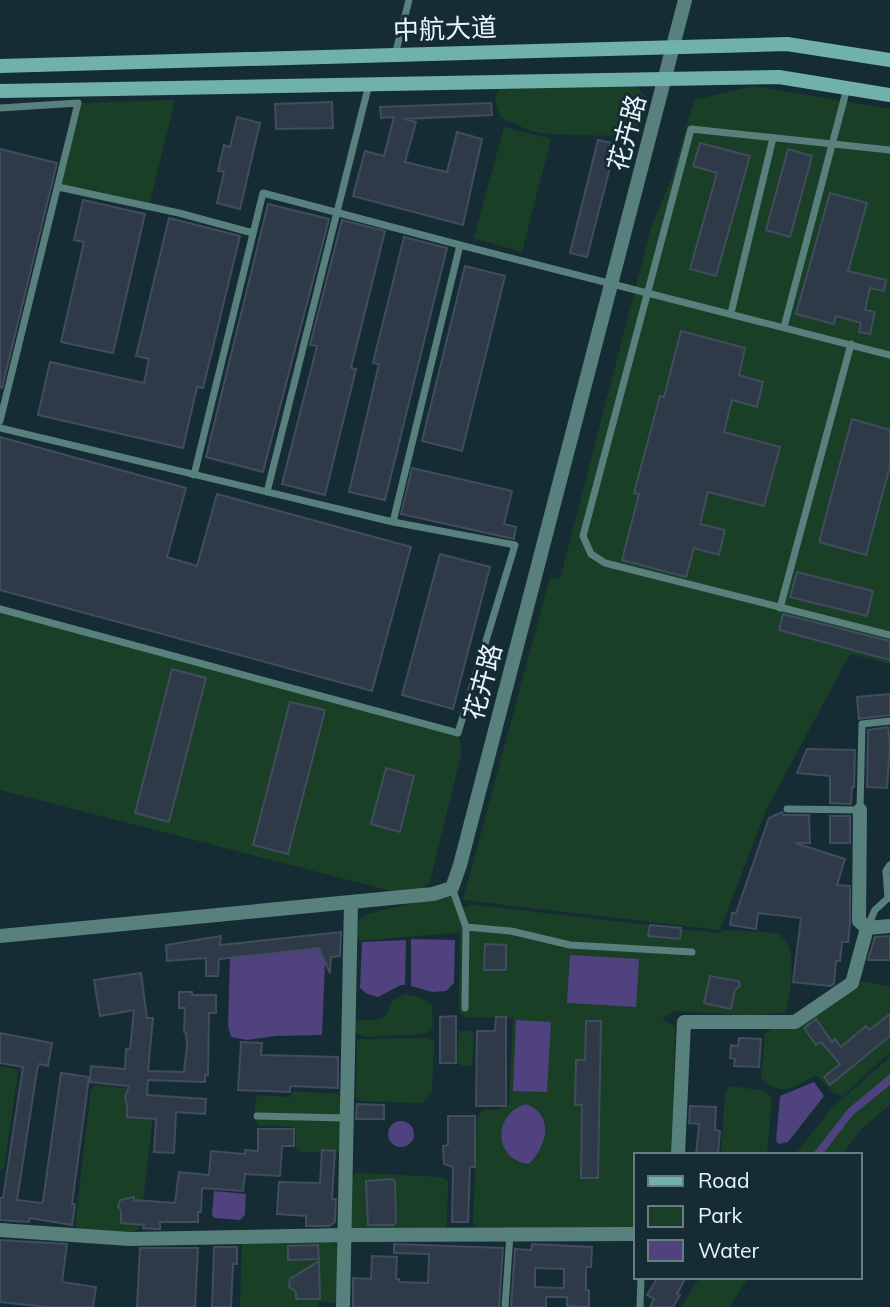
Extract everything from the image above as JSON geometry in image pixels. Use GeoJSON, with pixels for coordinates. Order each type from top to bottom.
{"type":"FeatureCollection","features":[{"type":"Feature","properties":{"kind":"main road","name":"中航大道"},"geometry":{"type":"LineString","coordinates":[[0,66],[787,44],[890,60]]}},
{"type":"Feature","properties":{"kind":"main road","name":"中航大道"},"geometry":{"type":"LineString","coordinates":[[0,91],[779,77],[890,95]]}},
{"type":"Feature","properties":{"kind":"street","name":"花卉路"},"geometry":{"type":"LineString","coordinates":[[452,888],[685,0]]}},
{"type":"Feature","properties":{"kind":"street"},"geometry":{"type":"LineString","coordinates":[[860,810],[859,921],[867,928],[890,926]]}},
{"type":"Feature","properties":{"kind":"street"},"geometry":{"type":"LineString","coordinates":[[0,936],[433,894],[452,888]]}},
{"type":"Feature","properties":{"kind":"street"},"geometry":{"type":"LineString","coordinates":[[344,1307],[351,902]]}},
{"type":"Feature","properties":{"kind":"street"},"geometry":{"type":"LineString","coordinates":[[678,1153],[684,1022],[795,1022],[852,983],[867,928]]}},
{"type":"Feature","properties":{"kind":"street"},"geometry":{"type":"LineString","coordinates":[[0,1230],[130,1239],[634,1234]]}},
{"type":"Feature","properties":{"kind":"lane"},"geometry":{"type":"LineString","coordinates":[[395,55],[409,0]]}},
{"type":"Feature","properties":{"kind":"lane"},"geometry":{"type":"LineString","coordinates":[[267,492],[370,83]]}},
{"type":"Feature","properties":{"kind":"lane"},"geometry":{"type":"LineString","coordinates":[[784,327],[847,88]]}},
{"type":"Feature","properties":{"kind":"lane"},"geometry":{"type":"LineString","coordinates":[[0,108],[78,103],[0,421]]}},
{"type":"Feature","properties":{"kind":"lane"},"geometry":{"type":"LineString","coordinates":[[890,150],[691,129],[583,536],[596,559],[605,563],[890,635]]}},
{"type":"Feature","properties":{"kind":"lane"},"geometry":{"type":"LineString","coordinates":[[731,313],[773,138]]}},
{"type":"Feature","properties":{"kind":"lane"},"geometry":{"type":"LineString","coordinates":[[58,187],[179,213],[253,233]]}},
{"type":"Feature","properties":{"kind":"lane"},"geometry":{"type":"LineString","coordinates":[[194,475],[263,192],[890,355]]}},
{"type":"Feature","properties":{"kind":"lane"},"geometry":{"type":"LineString","coordinates":[[393,522],[460,245]]}},
{"type":"Feature","properties":{"kind":"lane"},"geometry":{"type":"LineString","coordinates":[[780,608],[851,344]]}},
{"type":"Feature","properties":{"kind":"lane"},"geometry":{"type":"LineString","coordinates":[[0,428],[393,522],[515,545],[458,733],[0,609]]}},
{"type":"Feature","properties":{"kind":"lane"},"geometry":{"type":"LineString","coordinates":[[787,810],[860,810],[862,724],[890,722]]}},
{"type":"Feature","properties":{"kind":"lane"},"geometry":{"type":"LineString","coordinates":[[867,928],[875,909],[888,898],[886,871],[890,865]]}},
{"type":"Feature","properties":{"kind":"lane"},"geometry":{"type":"LineString","coordinates":[[452,888],[466,927],[465,1008]]}},
{"type":"Feature","properties":{"kind":"lane"},"geometry":{"type":"LineString","coordinates":[[466,927],[510,931],[570,945],[692,952]]}},
{"type":"Feature","properties":{"kind":"lane"},"geometry":{"type":"LineString","coordinates":[[257,1116],[347,1118]]}},
{"type":"Feature","properties":{"kind":"lane"},"geometry":{"type":"LineString","coordinates":[[505,1307],[510,1234]]}},
{"type":"Feature","properties":{"kind":"lane"},"geometry":{"type":"LineString","coordinates":[[640,1307],[641,1279]]}},
{"type":"Feature","properties":{"kind":"green space"},"geometry":{"type":"Polygon","coordinates":[[[753,86],[890,109],[890,664],[850,654],[766,810],[720,930],[463,900],[550,577],[560,579],[651,228],[671,180],[694,100],[753,86]]]}},
{"type":"Feature","properties":{"kind":"green space"},"geometry":{"type":"Polygon","coordinates":[[[500,87],[638,87],[646,97],[640,122],[625,133],[550,134],[525,128],[500,117],[495,98],[500,87]]]}},
{"type":"Feature","properties":{"kind":"green space"},"geometry":{"type":"Polygon","coordinates":[[[175,100],[149,207],[58,187],[78,103],[175,100]]]}},
{"type":"Feature","properties":{"kind":"green space"},"geometry":{"type":"Polygon","coordinates":[[[504,127],[551,139],[522,252],[474,238],[504,127]]]}},
{"type":"Feature","properties":{"kind":"green space"},"geometry":{"type":"Polygon","coordinates":[[[0,609],[458,733],[462,750],[430,882],[411,896],[0,790],[0,609]]]}},
{"type":"Feature","properties":{"kind":"green space"},"geometry":{"type":"Polygon","coordinates":[[[449,895],[456,898],[461,911],[467,906],[475,905],[717,933],[727,930],[779,933],[791,953],[788,1000],[784,1013],[749,1015],[674,1011],[662,1018],[675,1027],[672,1153],[634,1153],[634,1230],[478,1228],[473,1225],[477,1118],[483,1110],[498,1110],[509,1105],[513,1018],[466,1017],[459,1013],[460,932],[361,941],[357,939],[356,932],[360,918],[367,914],[449,895]]]}},
{"type":"Feature","properties":{"kind":"green space"},"geometry":{"type":"Polygon","coordinates":[[[863,981],[890,987],[890,1052],[843,1096],[834,1093],[816,1075],[788,1089],[775,1088],[761,1078],[765,1033],[772,1029],[795,1029],[863,981]]]}},
{"type":"Feature","properties":{"kind":"green space"},"geometry":{"type":"Polygon","coordinates":[[[405,994],[420,997],[432,1005],[433,1029],[426,1034],[365,1037],[357,1034],[357,1020],[377,1020],[385,1017],[393,1000],[405,994]]]}},
{"type":"Feature","properties":{"kind":"green space"},"geometry":{"type":"Polygon","coordinates":[[[459,1031],[471,1031],[474,1034],[472,1066],[463,1066],[457,1062],[459,1031]]]}},
{"type":"Feature","properties":{"kind":"green space"},"geometry":{"type":"Polygon","coordinates":[[[428,1038],[434,1041],[432,1093],[422,1103],[360,1101],[356,1097],[357,1041],[428,1038]]]}},
{"type":"Feature","properties":{"kind":"green space"},"geometry":{"type":"Polygon","coordinates":[[[890,1057],[890,1105],[861,1129],[843,1153],[797,1153],[831,1109],[890,1057]]]}},
{"type":"Feature","properties":{"kind":"green space"},"geometry":{"type":"Polygon","coordinates":[[[0,1066],[16,1069],[18,1073],[4,1168],[0,1170],[0,1066]]]}},
{"type":"Feature","properties":{"kind":"green space"},"geometry":{"type":"Polygon","coordinates":[[[97,1085],[149,1091],[155,1099],[141,1220],[134,1232],[79,1229],[75,1225],[91,1089],[97,1085]]]}},
{"type":"Feature","properties":{"kind":"green space"},"geometry":{"type":"Polygon","coordinates":[[[731,1086],[765,1091],[772,1099],[767,1153],[721,1153],[725,1093],[731,1086]]]}},
{"type":"Feature","properties":{"kind":"green space"},"geometry":{"type":"Polygon","coordinates":[[[294,1091],[338,1094],[343,1099],[339,1153],[301,1152],[296,1148],[295,1127],[258,1125],[255,1110],[258,1095],[290,1097],[294,1091]]]}},
{"type":"Feature","properties":{"kind":"green space"},"geometry":{"type":"Polygon","coordinates":[[[357,1173],[441,1177],[448,1181],[447,1226],[439,1232],[353,1230],[348,1224],[350,1179],[357,1173]]]}},
{"type":"Feature","properties":{"kind":"green space"},"geometry":{"type":"Polygon","coordinates":[[[332,1240],[337,1246],[337,1303],[320,1302],[318,1307],[240,1307],[242,1241],[332,1240]]]}},
{"type":"Feature","properties":{"kind":"green space"},"geometry":{"type":"Polygon","coordinates":[[[699,1279],[748,1279],[729,1307],[681,1307],[699,1279]]]}},
{"type":"Feature","properties":{"kind":"water"},"geometry":{"type":"Polygon","coordinates":[[[411,939],[455,940],[454,983],[446,991],[432,992],[411,986],[411,939]]]}},
{"type":"Feature","properties":{"kind":"water"},"geometry":{"type":"Polygon","coordinates":[[[406,940],[405,985],[378,997],[367,994],[360,988],[362,942],[406,940]]]}},
{"type":"Feature","properties":{"kind":"water"},"geometry":{"type":"Polygon","coordinates":[[[319,948],[325,962],[322,1035],[247,1040],[231,1037],[228,1026],[230,958],[319,948]]]}},
{"type":"Feature","properties":{"kind":"water"},"geometry":{"type":"Polygon","coordinates":[[[570,955],[639,959],[636,1007],[567,1003],[570,955]]]}},
{"type":"Feature","properties":{"kind":"water"},"geometry":{"type":"Polygon","coordinates":[[[516,1020],[551,1022],[547,1092],[513,1091],[516,1020]]]}},
{"type":"Feature","properties":{"kind":"water"},"geometry":{"type":"Polygon","coordinates":[[[890,1074],[890,1085],[853,1115],[824,1153],[814,1153],[848,1109],[890,1074]]]}},
{"type":"Feature","properties":{"kind":"water"},"geometry":{"type":"Polygon","coordinates":[[[814,1082],[824,1096],[788,1142],[779,1144],[776,1141],[780,1096],[814,1082]]]}},
{"type":"Feature","properties":{"kind":"water"},"geometry":{"type":"Polygon","coordinates":[[[526,1104],[541,1115],[545,1131],[540,1149],[529,1164],[517,1161],[509,1154],[503,1146],[501,1136],[507,1117],[526,1104]]]}},
{"type":"Feature","properties":{"kind":"water"},"geometry":{"type":"Polygon","coordinates":[[[401,1121],[410,1125],[414,1134],[410,1143],[401,1147],[392,1143],[388,1134],[392,1125],[401,1121]]]}},
{"type":"Feature","properties":{"kind":"water"},"geometry":{"type":"Polygon","coordinates":[[[214,1191],[246,1194],[245,1215],[240,1220],[214,1218],[214,1191]]]}},
{"type":"Feature","properties":{"kind":"building"},"geometry":{"type":"Polygon","coordinates":[[[332,102],[333,128],[276,129],[275,104],[332,102]]]}},
{"type":"Feature","properties":{"kind":"building"},"geometry":{"type":"Polygon","coordinates":[[[491,103],[492,115],[404,119],[416,122],[405,162],[447,172],[457,132],[482,139],[463,225],[353,196],[365,151],[384,156],[394,117],[381,118],[380,107],[491,103]]]}},
{"type":"Feature","properties":{"kind":"building"},"geometry":{"type":"Polygon","coordinates":[[[237,117],[260,123],[240,209],[217,203],[224,172],[218,171],[224,145],[230,147],[237,117]]]}},
{"type":"Feature","properties":{"kind":"building"},"geometry":{"type":"Polygon","coordinates":[[[598,140],[616,144],[587,257],[570,253],[598,140]]]}},
{"type":"Feature","properties":{"kind":"building"},"geometry":{"type":"Polygon","coordinates":[[[700,143],[750,156],[716,276],[690,269],[717,173],[693,166],[700,143]]]}},
{"type":"Feature","properties":{"kind":"building"},"geometry":{"type":"Polygon","coordinates":[[[0,149],[57,163],[2,388],[0,387],[0,149]]]}},
{"type":"Feature","properties":{"kind":"building"},"geometry":{"type":"Polygon","coordinates":[[[788,149],[812,156],[790,237],[766,230],[788,149]]]}},
{"type":"Feature","properties":{"kind":"building"},"geometry":{"type":"Polygon","coordinates":[[[830,193],[867,203],[848,271],[886,280],[884,291],[870,288],[865,310],[875,312],[870,334],[859,332],[861,323],[836,316],[834,324],[796,314],[830,193]]]}},
{"type":"Feature","properties":{"kind":"building"},"geometry":{"type":"Polygon","coordinates":[[[83,200],[145,214],[113,353],[61,342],[84,242],[74,240],[83,200]]]}},
{"type":"Feature","properties":{"kind":"building"},"geometry":{"type":"Polygon","coordinates":[[[268,204],[329,219],[263,472],[206,457],[268,204]]]}},
{"type":"Feature","properties":{"kind":"building"},"geometry":{"type":"Polygon","coordinates":[[[169,218],[240,236],[203,388],[197,387],[183,448],[38,415],[50,362],[144,383],[149,359],[136,356],[169,218]]]}},
{"type":"Feature","properties":{"kind":"building"},"geometry":{"type":"Polygon","coordinates":[[[342,220],[385,231],[351,368],[356,369],[325,495],[282,484],[317,346],[310,345],[342,220]]]}},
{"type":"Feature","properties":{"kind":"building"},"geometry":{"type":"Polygon","coordinates":[[[404,237],[447,248],[385,500],[349,492],[379,364],[373,363],[404,237]]]}},
{"type":"Feature","properties":{"kind":"building"},"geometry":{"type":"Polygon","coordinates":[[[465,266],[505,276],[462,451],[422,441],[465,266]]]}},
{"type":"Feature","properties":{"kind":"building"},"geometry":{"type":"Polygon","coordinates":[[[681,331],[745,348],[739,375],[763,382],[757,407],[732,400],[724,432],[780,447],[764,506],[708,492],[700,524],[725,530],[719,555],[694,548],[686,577],[622,560],[639,494],[634,493],[681,331]]]}},
{"type":"Feature","properties":{"kind":"building"},"geometry":{"type":"Polygon","coordinates":[[[852,419],[890,430],[890,466],[866,555],[819,542],[852,419]]]}},
{"type":"Feature","properties":{"kind":"building"},"geometry":{"type":"Polygon","coordinates":[[[0,437],[186,488],[167,557],[197,566],[217,494],[411,547],[372,691],[0,590],[0,437]]]}},
{"type":"Feature","properties":{"kind":"building"},"geometry":{"type":"Polygon","coordinates":[[[412,468],[512,491],[504,524],[516,527],[514,539],[401,514],[412,468]]]}},
{"type":"Feature","properties":{"kind":"building"},"geometry":{"type":"Polygon","coordinates":[[[440,554],[490,567],[453,709],[402,695],[440,554]]]}},
{"type":"Feature","properties":{"kind":"building"},"geometry":{"type":"Polygon","coordinates":[[[797,572],[873,591],[867,616],[790,597],[797,572]]]}},
{"type":"Feature","properties":{"kind":"building"},"geometry":{"type":"Polygon","coordinates":[[[783,614],[890,641],[890,660],[779,630],[783,614]]]}},
{"type":"Feature","properties":{"kind":"building"},"geometry":{"type":"Polygon","coordinates":[[[172,669],[206,678],[169,822],[135,813],[172,669]]]}},
{"type":"Feature","properties":{"kind":"building"},"geometry":{"type":"Polygon","coordinates":[[[890,694],[890,715],[859,719],[857,697],[890,694]]]}},
{"type":"Feature","properties":{"kind":"building"},"geometry":{"type":"Polygon","coordinates":[[[290,702],[325,710],[288,854],[253,845],[290,702]]]}},
{"type":"Feature","properties":{"kind":"building"},"geometry":{"type":"Polygon","coordinates":[[[888,727],[890,745],[887,788],[867,787],[868,730],[888,727]]]}},
{"type":"Feature","properties":{"kind":"building"},"geometry":{"type":"Polygon","coordinates":[[[807,749],[855,750],[851,804],[830,803],[830,776],[797,773],[807,749]]]}},
{"type":"Feature","properties":{"kind":"building"},"geometry":{"type":"Polygon","coordinates":[[[386,768],[414,776],[400,832],[371,824],[386,768]]]}},
{"type":"Feature","properties":{"kind":"building"},"geometry":{"type":"Polygon","coordinates":[[[782,812],[783,815],[809,815],[810,843],[795,843],[845,859],[837,885],[850,886],[848,942],[842,942],[840,961],[836,961],[834,984],[830,986],[793,982],[801,918],[758,913],[756,929],[730,925],[732,913],[736,913],[769,818],[782,812]]]}},
{"type":"Feature","properties":{"kind":"building"},"geometry":{"type":"Polygon","coordinates":[[[830,816],[850,816],[850,843],[830,843],[830,816]]]}},
{"type":"Feature","properties":{"kind":"building"},"geometry":{"type":"Polygon","coordinates":[[[650,925],[681,928],[680,939],[648,936],[650,925]]]}},
{"type":"Feature","properties":{"kind":"building"},"geometry":{"type":"Polygon","coordinates":[[[341,932],[340,956],[331,957],[330,973],[319,948],[219,959],[218,976],[206,976],[206,958],[167,961],[166,945],[221,936],[220,945],[341,932]]]}},
{"type":"Feature","properties":{"kind":"building"},"geometry":{"type":"Polygon","coordinates":[[[890,936],[890,960],[868,960],[875,937],[890,936]]]}},
{"type":"Feature","properties":{"kind":"building"},"geometry":{"type":"Polygon","coordinates":[[[485,944],[506,945],[506,970],[484,970],[485,944]]]}},
{"type":"Feature","properties":{"kind":"building"},"geometry":{"type":"Polygon","coordinates":[[[141,973],[147,1018],[153,1018],[148,1071],[184,1072],[187,1045],[184,1032],[185,1008],[179,1008],[179,992],[216,995],[216,1013],[209,1013],[208,1075],[205,1075],[205,1082],[148,1080],[147,1095],[206,1099],[205,1114],[176,1112],[174,1153],[154,1152],[156,1119],[127,1117],[125,1097],[129,1086],[90,1082],[91,1066],[125,1069],[134,1010],[100,1016],[94,980],[141,973]]]}},
{"type":"Feature","properties":{"kind":"building"},"geometry":{"type":"Polygon","coordinates":[[[710,976],[739,981],[740,986],[735,990],[731,1009],[704,1003],[710,976]]]}},
{"type":"Feature","properties":{"kind":"building"},"geometry":{"type":"Polygon","coordinates":[[[890,1014],[890,1036],[830,1085],[824,1077],[840,1064],[821,1042],[816,1045],[804,1028],[816,1019],[832,1042],[835,1039],[841,1047],[866,1026],[869,1030],[890,1014]]]}},
{"type":"Feature","properties":{"kind":"building"},"geometry":{"type":"Polygon","coordinates":[[[456,1016],[456,1063],[440,1063],[440,1017],[456,1016]]]}},
{"type":"Feature","properties":{"kind":"building"},"geometry":{"type":"Polygon","coordinates":[[[496,1017],[506,1017],[506,1106],[476,1106],[477,1031],[495,1031],[496,1017]]]}},
{"type":"Feature","properties":{"kind":"building"},"geometry":{"type":"Polygon","coordinates":[[[586,1021],[601,1021],[598,1178],[581,1178],[582,1105],[575,1105],[576,1060],[585,1060],[586,1021]]]}},
{"type":"Feature","properties":{"kind":"building"},"geometry":{"type":"Polygon","coordinates":[[[0,1033],[52,1043],[48,1066],[39,1064],[37,1070],[17,1200],[43,1201],[61,1073],[89,1077],[72,1204],[75,1204],[72,1225],[30,1218],[29,1222],[0,1220],[0,1198],[3,1198],[23,1067],[0,1063],[0,1033]]]}},
{"type":"Feature","properties":{"kind":"building"},"geometry":{"type":"Polygon","coordinates":[[[739,1038],[761,1039],[759,1067],[734,1066],[735,1059],[730,1058],[731,1045],[738,1046],[739,1038]]]}},
{"type":"Feature","properties":{"kind":"building"},"geometry":{"type":"Polygon","coordinates":[[[241,1042],[262,1043],[261,1055],[338,1057],[338,1088],[290,1086],[290,1092],[238,1090],[241,1042]]]}},
{"type":"Feature","properties":{"kind":"building"},"geometry":{"type":"Polygon","coordinates":[[[357,1104],[384,1105],[384,1119],[356,1119],[357,1104]]]}},
{"type":"Feature","properties":{"kind":"building"},"geometry":{"type":"Polygon","coordinates":[[[690,1106],[716,1107],[715,1130],[720,1131],[718,1153],[696,1153],[699,1124],[689,1123],[690,1106]]]}},
{"type":"Feature","properties":{"kind":"building"},"geometry":{"type":"Polygon","coordinates":[[[448,1116],[475,1116],[475,1167],[470,1167],[468,1222],[452,1222],[453,1167],[444,1164],[443,1146],[448,1145],[448,1116]]]}},
{"type":"Feature","properties":{"kind":"building"},"geometry":{"type":"Polygon","coordinates":[[[258,1129],[294,1129],[294,1146],[282,1146],[280,1176],[245,1174],[243,1191],[202,1188],[198,1222],[160,1222],[160,1229],[121,1223],[118,1206],[120,1200],[134,1197],[134,1200],[175,1203],[179,1172],[209,1175],[211,1151],[245,1154],[245,1150],[258,1151],[258,1129]]]}},
{"type":"Feature","properties":{"kind":"building"},"geometry":{"type":"Polygon","coordinates":[[[322,1150],[335,1151],[332,1199],[336,1199],[335,1222],[329,1226],[306,1226],[306,1216],[277,1214],[279,1182],[320,1183],[322,1150]]]}},
{"type":"Feature","properties":{"kind":"building"},"geometry":{"type":"Polygon","coordinates":[[[393,1179],[396,1222],[394,1225],[368,1225],[366,1181],[393,1179]]]}},
{"type":"Feature","properties":{"kind":"building"},"geometry":{"type":"Polygon","coordinates":[[[0,1240],[67,1244],[62,1282],[96,1287],[93,1307],[46,1307],[0,1302],[0,1240]]]}},
{"type":"Feature","properties":{"kind":"building"},"geometry":{"type":"Polygon","coordinates":[[[394,1244],[503,1248],[499,1307],[353,1307],[353,1278],[371,1279],[372,1256],[397,1257],[396,1279],[399,1279],[399,1282],[428,1283],[429,1254],[394,1253],[394,1244]]]}},
{"type":"Feature","properties":{"kind":"building"},"geometry":{"type":"Polygon","coordinates":[[[532,1244],[592,1247],[591,1267],[586,1267],[589,1307],[567,1306],[567,1297],[546,1297],[546,1307],[511,1307],[515,1249],[531,1250],[532,1244]],[[535,1268],[535,1287],[564,1288],[564,1269],[535,1268]]]}},
{"type":"Feature","properties":{"kind":"building"},"geometry":{"type":"Polygon","coordinates":[[[318,1245],[319,1259],[288,1260],[288,1246],[318,1245]]]}},
{"type":"Feature","properties":{"kind":"building"},"geometry":{"type":"Polygon","coordinates":[[[214,1247],[237,1247],[237,1264],[233,1264],[231,1307],[212,1307],[214,1247]]]}},
{"type":"Feature","properties":{"kind":"building"},"geometry":{"type":"Polygon","coordinates":[[[140,1248],[198,1248],[195,1307],[137,1307],[140,1248]]]}},
{"type":"Feature","properties":{"kind":"building"},"geometry":{"type":"Polygon","coordinates":[[[319,1261],[320,1299],[296,1299],[296,1292],[289,1287],[290,1279],[319,1261]]]}},
{"type":"Feature","properties":{"kind":"building"},"geometry":{"type":"Polygon","coordinates":[[[657,1279],[685,1279],[673,1307],[650,1307],[654,1299],[647,1295],[657,1279]]]}}]}
